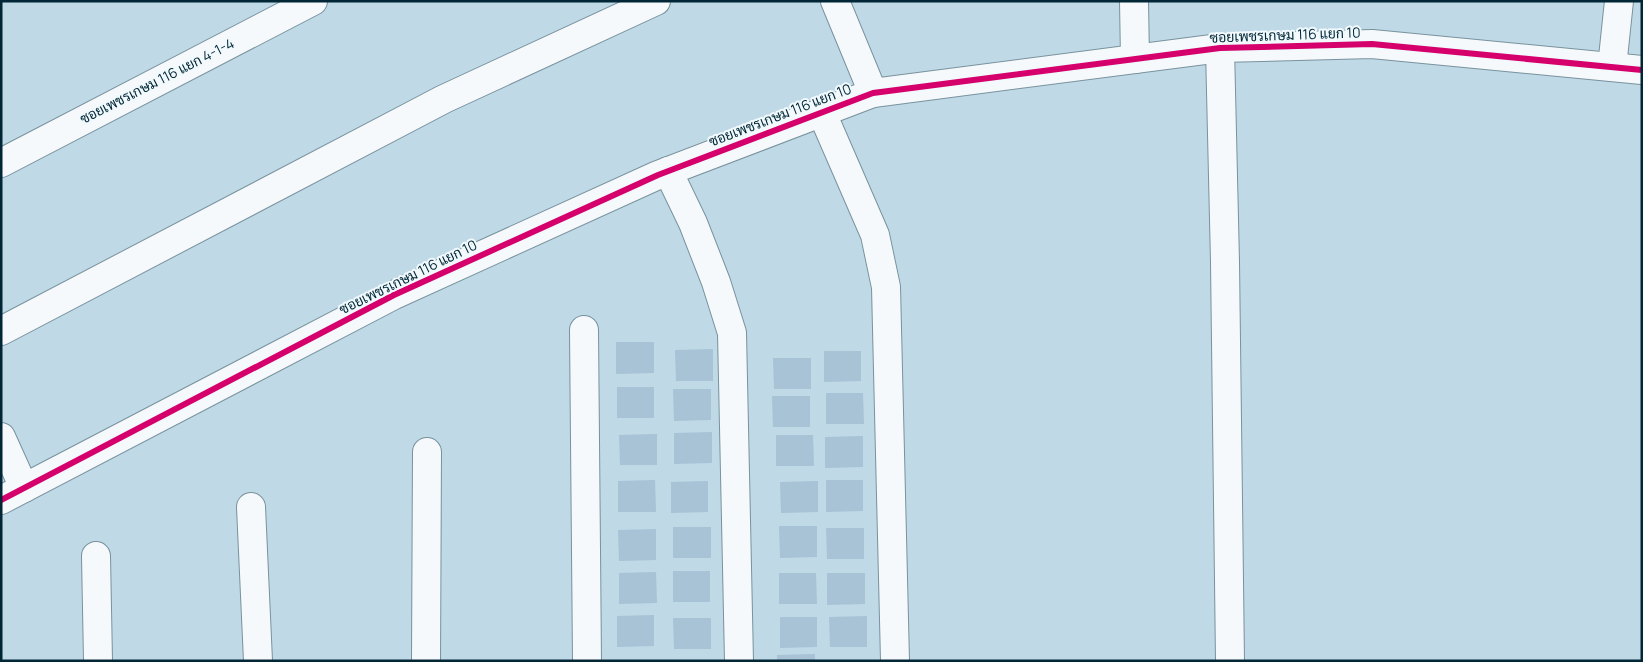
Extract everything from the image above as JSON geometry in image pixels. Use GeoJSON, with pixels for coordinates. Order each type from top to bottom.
{"type":"FeatureCollection","features":[{"type":"Feature","properties":{"kind":"street","name":"ซอยเพชรเกษม 116 แยก 4-1-4"},"geometry":{"type":"LineString","coordinates":[[1,163],[313,1]]}},
{"type":"Feature","properties":{"kind":"street"},"geometry":{"type":"LineString","coordinates":[[1,331],[444,99],[656,1]]}},
{"type":"Feature","properties":{"kind":"street"},"geometry":{"type":"LineString","coordinates":[[835,1],[873,94]]}},
{"type":"Feature","properties":{"kind":"street"},"geometry":{"type":"LineString","coordinates":[[1134,1],[1135,59]]}},
{"type":"Feature","properties":{"kind":"street"},"geometry":{"type":"LineString","coordinates":[[1612,67],[1619,1]]}},
{"type":"Feature","properties":{"kind":"street","name":"ซอยเพชรเกษม 116 แยก 10"},"geometry":{"type":"LineString","coordinates":[[13,494],[394,295],[668,171],[873,94],[1220,48],[1372,44],[1642,70]]}},
{"type":"Feature","properties":{"kind":"street"},"geometry":{"type":"LineString","coordinates":[[1220,48],[1225,262],[1230,661]]}},
{"type":"Feature","properties":{"kind":"street"},"geometry":{"type":"LineString","coordinates":[[822,113],[876,235],[886,287],[895,661]]}},
{"type":"Feature","properties":{"kind":"street"},"geometry":{"type":"LineString","coordinates":[[668,171],[693,223],[716,282],[732,333],[739,661]]}},
{"type":"Feature","properties":{"kind":"street"},"geometry":{"type":"LineString","coordinates":[[584,330],[587,661]]}},
{"type":"Feature","properties":{"kind":"street"},"geometry":{"type":"LineString","coordinates":[[1,437],[13,494]]}},
{"type":"Feature","properties":{"kind":"street"},"geometry":{"type":"LineString","coordinates":[[426,661],[427,452]]}},
{"type":"Feature","properties":{"kind":"street"},"geometry":{"type":"LineString","coordinates":[[251,507],[258,661]]}},
{"type":"Feature","properties":{"kind":"street"},"geometry":{"type":"LineString","coordinates":[[96,556],[98,661]]}},
{"type":"Feature","properties":{"kind":"building"},"geometry":{"type":"Polygon","coordinates":[[[616,342],[654,342],[654,373],[616,374],[616,342]]]}},
{"type":"Feature","properties":{"kind":"building"},"geometry":{"type":"Polygon","coordinates":[[[713,349],[713,381],[676,381],[675,350],[713,349]]]}},
{"type":"Feature","properties":{"kind":"building"},"geometry":{"type":"Polygon","coordinates":[[[824,351],[861,351],[861,381],[824,382],[824,351]]]}},
{"type":"Feature","properties":{"kind":"building"},"geometry":{"type":"Polygon","coordinates":[[[773,358],[811,358],[811,389],[774,389],[773,358]]]}},
{"type":"Feature","properties":{"kind":"building"},"geometry":{"type":"Polygon","coordinates":[[[617,387],[654,387],[654,418],[617,418],[617,387]]]}},
{"type":"Feature","properties":{"kind":"building"},"geometry":{"type":"Polygon","coordinates":[[[673,389],[711,389],[711,420],[674,421],[673,389]]]}},
{"type":"Feature","properties":{"kind":"building"},"geometry":{"type":"Polygon","coordinates":[[[826,393],[863,393],[864,424],[826,424],[826,393]]]}},
{"type":"Feature","properties":{"kind":"building"},"geometry":{"type":"Polygon","coordinates":[[[772,396],[810,396],[810,427],[773,427],[772,396]]]}},
{"type":"Feature","properties":{"kind":"building"},"geometry":{"type":"Polygon","coordinates":[[[712,432],[712,463],[674,464],[674,433],[712,432]]]}},
{"type":"Feature","properties":{"kind":"building"},"geometry":{"type":"Polygon","coordinates":[[[657,434],[657,465],[620,465],[619,435],[657,434]]]}},
{"type":"Feature","properties":{"kind":"building"},"geometry":{"type":"Polygon","coordinates":[[[776,435],[813,435],[814,466],[776,466],[776,435]]]}},
{"type":"Feature","properties":{"kind":"building"},"geometry":{"type":"Polygon","coordinates":[[[863,436],[863,467],[825,468],[825,437],[863,436]]]}},
{"type":"Feature","properties":{"kind":"building"},"geometry":{"type":"Polygon","coordinates":[[[655,480],[656,512],[618,512],[618,481],[655,480]]]}},
{"type":"Feature","properties":{"kind":"building"},"geometry":{"type":"Polygon","coordinates":[[[826,480],[863,480],[863,511],[826,512],[826,480]]]}},
{"type":"Feature","properties":{"kind":"building"},"geometry":{"type":"Polygon","coordinates":[[[708,481],[708,512],[671,513],[671,482],[708,481]]]}},
{"type":"Feature","properties":{"kind":"building"},"geometry":{"type":"Polygon","coordinates":[[[818,481],[818,512],[781,513],[780,482],[818,481]]]}},
{"type":"Feature","properties":{"kind":"building"},"geometry":{"type":"Polygon","coordinates":[[[779,526],[817,526],[817,557],[780,558],[779,526]]]}},
{"type":"Feature","properties":{"kind":"building"},"geometry":{"type":"Polygon","coordinates":[[[673,527],[711,527],[711,558],[673,558],[673,527]]]}},
{"type":"Feature","properties":{"kind":"building"},"geometry":{"type":"Polygon","coordinates":[[[826,528],[864,528],[864,559],[827,559],[826,528]]]}},
{"type":"Feature","properties":{"kind":"building"},"geometry":{"type":"Polygon","coordinates":[[[656,529],[656,560],[619,561],[618,530],[656,529]]]}},
{"type":"Feature","properties":{"kind":"building"},"geometry":{"type":"Polygon","coordinates":[[[673,571],[710,571],[710,602],[673,602],[673,571]]]}},
{"type":"Feature","properties":{"kind":"building"},"geometry":{"type":"Polygon","coordinates":[[[656,572],[657,603],[619,604],[619,573],[656,572]]]}},
{"type":"Feature","properties":{"kind":"building"},"geometry":{"type":"Polygon","coordinates":[[[779,573],[816,573],[817,604],[779,604],[779,573]]]}},
{"type":"Feature","properties":{"kind":"building"},"geometry":{"type":"Polygon","coordinates":[[[827,573],[865,573],[865,604],[827,605],[827,573]]]}},
{"type":"Feature","properties":{"kind":"building"},"geometry":{"type":"Polygon","coordinates":[[[654,615],[654,646],[617,647],[617,616],[654,615]]]}},
{"type":"Feature","properties":{"kind":"building"},"geometry":{"type":"Polygon","coordinates":[[[867,616],[867,647],[830,647],[829,617],[867,616]]]}},
{"type":"Feature","properties":{"kind":"building"},"geometry":{"type":"Polygon","coordinates":[[[780,617],[817,617],[817,647],[780,648],[780,617]]]}},
{"type":"Feature","properties":{"kind":"building"},"geometry":{"type":"Polygon","coordinates":[[[673,618],[711,618],[711,649],[674,649],[673,618]]]}},
{"type":"Feature","properties":{"kind":"building"},"geometry":{"type":"Polygon","coordinates":[[[815,654],[815,661],[777,661],[777,655],[815,654]]]}},
{"type":"Feature","properties":{"kind":"cycle path"},"geometry":{"type":"LineString","coordinates":[[1,500],[394,295],[658,175],[873,93],[1220,48],[1372,44],[1642,70]]}}]}
